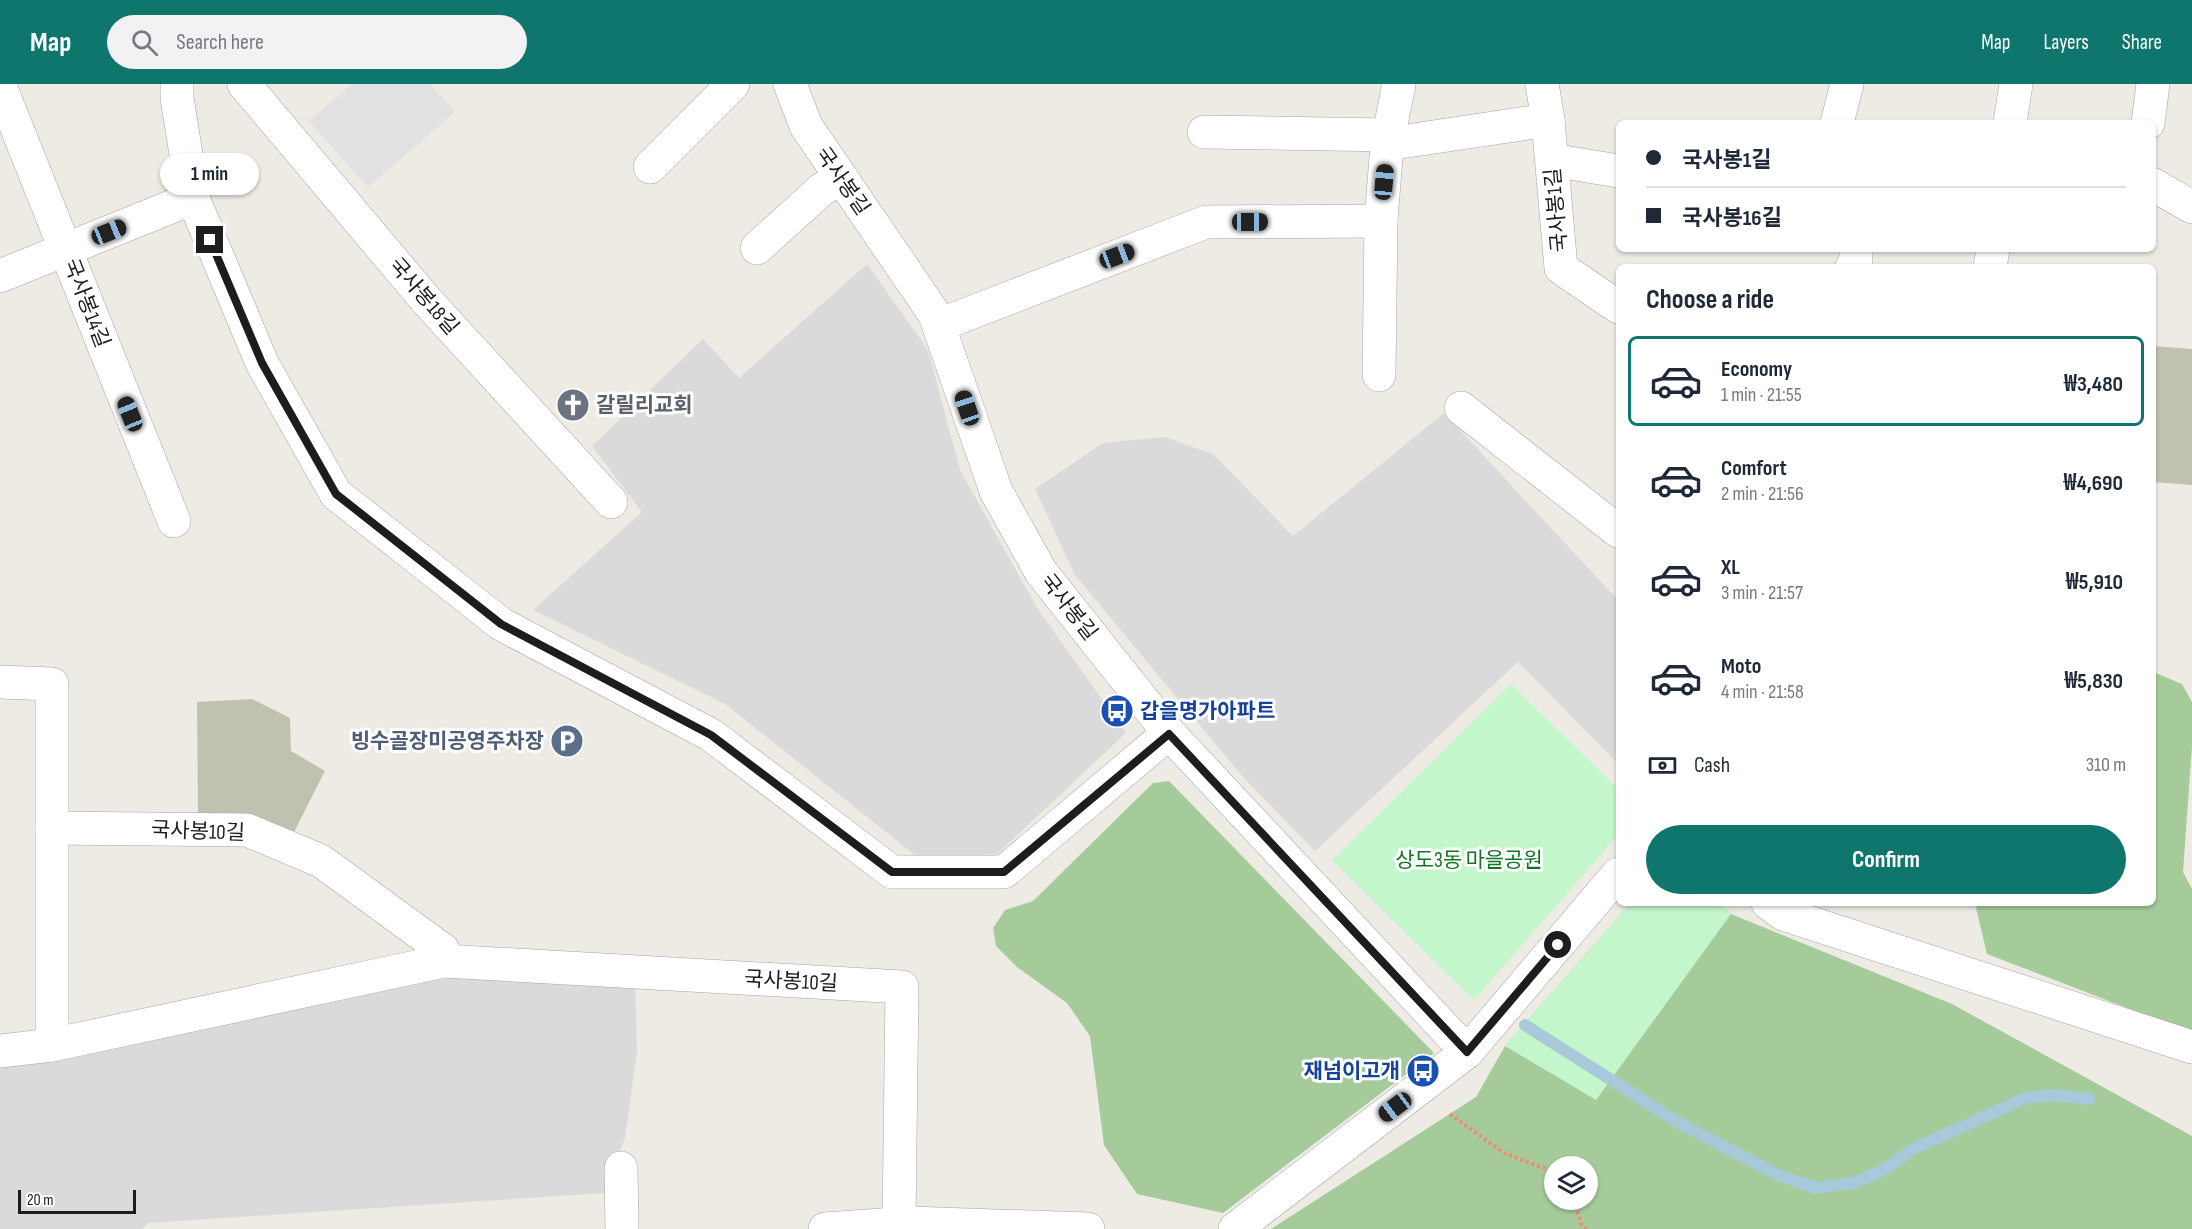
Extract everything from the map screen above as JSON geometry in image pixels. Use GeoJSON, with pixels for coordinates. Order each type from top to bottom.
{"type":"FeatureCollection","features":[{"type":"Feature","properties":{"kind":"street"},"geometry":{"type":"LineString","coordinates":[[177,84],[177,98],[193,198],[262,363],[336,494],[501,624],[711,735],[892,872],[1004,872],[1169,734]]}},
{"type":"Feature","properties":{"kind":"street","name":"국사봉18길"},"geometry":{"type":"LineString","coordinates":[[244,84],[426,300],[611,502]]}},
{"type":"Feature","properties":{"kind":"street"},"geometry":{"type":"LineString","coordinates":[[650,167],[733,84]]}},
{"type":"Feature","properties":{"kind":"street","name":"국사봉길"},"geometry":{"type":"LineString","coordinates":[[790,84],[806,126],[935,315],[996,491],[1036,563],[1169,734],[1467,1052]]}},
{"type":"Feature","properties":{"kind":"street"},"geometry":{"type":"LineString","coordinates":[[1379,375],[1381,221],[1388,139],[1399,84]]}},
{"type":"Feature","properties":{"kind":"street","name":"국사봉1길"},"geometry":{"type":"LineString","coordinates":[[1542,84],[1548,120],[1561,268],[1616,306]]}},
{"type":"Feature","properties":{"kind":"street"},"geometry":{"type":"LineString","coordinates":[[1838,120],[1847,84]]}},
{"type":"Feature","properties":{"kind":"street"},"geometry":{"type":"LineString","coordinates":[[2010,120],[2016,84]]}},
{"type":"Feature","properties":{"kind":"street"},"geometry":{"type":"LineString","coordinates":[[2148,120],[2153,84]]}},
{"type":"Feature","properties":{"kind":"street","name":"국사봉14길"},"geometry":{"type":"LineString","coordinates":[[0,86],[174,521]]}},
{"type":"Feature","properties":{"kind":"street"},"geometry":{"type":"LineString","coordinates":[[1204,132],[1388,139],[1548,120]]}},
{"type":"Feature","properties":{"kind":"street"},"geometry":{"type":"LineString","coordinates":[[1552,160],[1616,171]]}},
{"type":"Feature","properties":{"kind":"street"},"geometry":{"type":"LineString","coordinates":[[757,248],[822,189],[842,179]]}},
{"type":"Feature","properties":{"kind":"street"},"geometry":{"type":"LineString","coordinates":[[2156,186],[2192,207]]}},
{"type":"Feature","properties":{"kind":"street"},"geometry":{"type":"LineString","coordinates":[[0,276],[193,198]]}},
{"type":"Feature","properties":{"kind":"street"},"geometry":{"type":"LineString","coordinates":[[939,325],[1206,222],[1381,221]]}},
{"type":"Feature","properties":{"kind":"street"},"geometry":{"type":"LineString","coordinates":[[1461,408],[1616,529]]}},
{"type":"Feature","properties":{"kind":"street"},"geometry":{"type":"LineString","coordinates":[[0,682],[52,684],[52,1045]]}},
{"type":"Feature","properties":{"kind":"street","name":"국사봉10길"},"geometry":{"type":"LineString","coordinates":[[52,828],[247,830],[321,861],[443,950],[444,961]]}},
{"type":"Feature","properties":{"kind":"street"},"geometry":{"type":"LineString","coordinates":[[1235,1229],[1467,1052],[1616,876]]}},
{"type":"Feature","properties":{"kind":"street"},"geometry":{"type":"LineString","coordinates":[[1772,906],[1783,914],[2192,1047]]}},
{"type":"Feature","properties":{"kind":"street","name":"국사봉10길"},"geometry":{"type":"LineString","coordinates":[[0,1051],[52,1045],[444,961],[902,987],[899,1224]]}},
{"type":"Feature","properties":{"kind":"street"},"geometry":{"type":"LineString","coordinates":[[621,1168],[622,1229]]}},
{"type":"Feature","properties":{"kind":"street"},"geometry":{"type":"LineString","coordinates":[[825,1229],[899,1224],[1089,1229]]}},
{"type":"Feature","properties":{"kind":"path"},"geometry":{"type":"LineString","coordinates":[[1450,1114],[1504,1153],[1544,1168]]}},
{"type":"Feature","properties":{"kind":"path"},"geometry":{"type":"LineString","coordinates":[[1577,1210],[1582,1225],[1586,1229]]}},
{"type":"Feature","properties":{"kind":"shaded area"},"geometry":{"type":"Polygon","coordinates":[[[352,84],[430,84],[455,112],[368,187],[309,121],[352,84]]]}},
{"type":"Feature","properties":{"kind":"shaded area"},"geometry":{"type":"Polygon","coordinates":[[[867,264],[928,350],[960,470],[1037,608],[1126,733],[997,854],[920,859],[725,704],[533,610],[642,512],[592,446],[703,339],[739,378],[867,264]]]}},
{"type":"Feature","properties":{"kind":"shaded area"},"geometry":{"type":"Polygon","coordinates":[[[2156,346],[2192,349],[2192,485],[2156,482],[2156,346]]]}},
{"type":"Feature","properties":{"kind":"shaded area"},"geometry":{"type":"Polygon","coordinates":[[[1444,413],[1616,598],[1616,762],[1518,662],[1315,851],[1243,777],[1075,575],[1035,489],[1103,443],[1164,437],[1213,454],[1293,536],[1444,413]]]}},
{"type":"Feature","properties":{"kind":"shaded area"},"geometry":{"type":"Polygon","coordinates":[[[252,699],[290,718],[291,751],[325,771],[292,836],[198,813],[197,702],[252,699]]]}},
{"type":"Feature","properties":{"kind":"shaded area"},"geometry":{"type":"Polygon","coordinates":[[[480,970],[635,979],[637,1052],[625,1138],[604,1193],[148,1223],[142,1229],[0,1229],[0,1062],[480,970]]]}},
{"type":"Feature","properties":{"kind":"green space"},"geometry":{"type":"Polygon","coordinates":[[[2156,673],[2182,684],[2192,702],[2192,746],[2183,872],[2192,889],[2192,1033],[1987,954],[1977,906],[2156,906],[2156,673]]]}},
{"type":"Feature","properties":{"kind":"green space","name":"상도3동 마을공원"},"geometry":{"type":"Polygon","coordinates":[[[1511,684],[1616,787],[1616,837],[1474,1000],[1332,861],[1511,684]]]}},
{"type":"Feature","properties":{"kind":"green space"},"geometry":{"type":"Polygon","coordinates":[[[1169,781],[1434,1053],[1223,1213],[1137,1194],[1104,1145],[1090,1036],[1067,1003],[1017,967],[996,946],[993,928],[1005,910],[1033,901],[1153,783],[1169,781]]]}},
{"type":"Feature","properties":{"kind":"green space"},"geometry":{"type":"Polygon","coordinates":[[[1628,906],[1721,906],[1731,914],[1952,1004],[2192,1136],[2192,1229],[1271,1229],[1476,1097],[1505,1046],[1628,906]]]}},
{"type":"Feature","properties":{"kind":"green space"},"geometry":{"type":"Polygon","coordinates":[[[1628,906],[1721,906],[1731,914],[1596,1100],[1505,1046],[1628,906]]]}},
{"type":"Feature","properties":{"kind":"waterway"},"geometry":{"type":"LineString","coordinates":[[1525,1025],[1679,1123],[1778,1175],[1815,1188],[1854,1183],[1886,1169],[1911,1150],[2026,1098],[2051,1095],[2089,1099]]}},
{"type":"Feature","properties":{"kind":"place","name":"갈릴리교회"},"geometry":{"type":"Point","coordinates":[573,405]}},
{"type":"Feature","properties":{"kind":"place","name":"갑을명가아파트"},"geometry":{"type":"Point","coordinates":[1117,711]}},
{"type":"Feature","properties":{"kind":"place","name":"빙수골장미공영주차장"},"geometry":{"type":"Point","coordinates":[567,741]}},
{"type":"Feature","properties":{"kind":"place","name":"재넘이고개"},"geometry":{"type":"Point","coordinates":[1423,1071]}},
{"type":"Feature","properties":{"kind":"route"},"geometry":{"type":"LineString","coordinates":[[210,240],[262,363],[336,494],[501,624],[711,735],[892,872],[1004,872],[1169,734],[1467,1052],[1558,945]]}}]}
